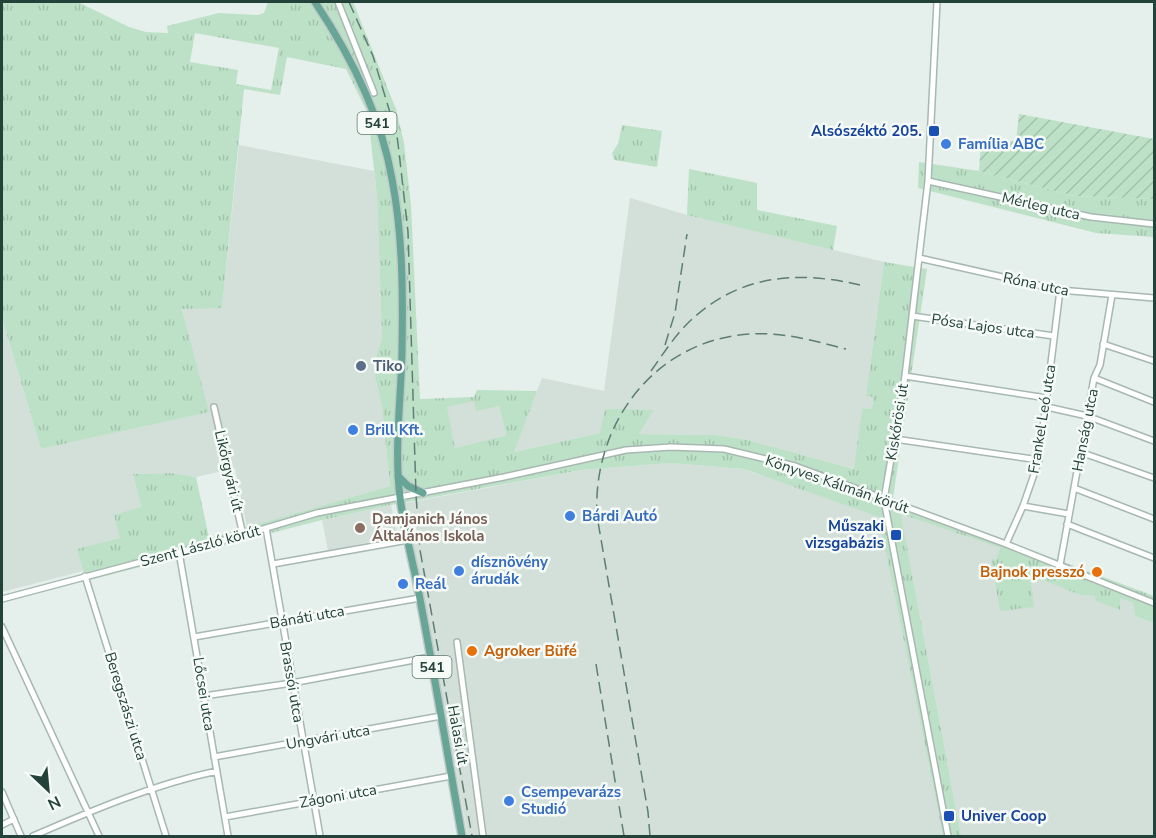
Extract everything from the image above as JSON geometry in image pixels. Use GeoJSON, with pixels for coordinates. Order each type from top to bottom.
{"type":"FeatureCollection","features":[{"type":"Feature","properties":{"kind":"main road","name":"Halasi út"},"geometry":{"type":"LineString","coordinates":[[315,2],[344,47],[366,93],[378,125],[392,178],[401,256],[402,349],[398,425],[400,498],[462,836]]}},
{"type":"Feature","properties":{"kind":"main road"},"geometry":{"type":"LineString","coordinates":[[398,475],[408,486],[423,493]]}},
{"type":"Feature","properties":{"kind":"street"},"geometry":{"type":"LineString","coordinates":[[338,2],[374,93]]}},
{"type":"Feature","properties":{"kind":"street","name":"Kiskőrösi út"},"geometry":{"type":"LineString","coordinates":[[937,2],[928,181],[905,376],[884,500],[948,837]]}},
{"type":"Feature","properties":{"kind":"street","name":"Mérleg utca"},"geometry":{"type":"LineString","coordinates":[[928,181],[1091,218],[1155,224]]}},
{"type":"Feature","properties":{"kind":"street","name":"Róna utca"},"geometry":{"type":"LineString","coordinates":[[919,258],[1060,290],[1155,298]]}},
{"type":"Feature","properties":{"kind":"street","name":"Frankel Leó utca"},"geometry":{"type":"LineString","coordinates":[[1006,544],[1023,506],[1039,460],[1060,290]]}},
{"type":"Feature","properties":{"kind":"street","name":"Hanság utca"},"geometry":{"type":"LineString","coordinates":[[1060,565],[1094,378],[1100,365],[1112,295]]}},
{"type":"Feature","properties":{"kind":"street","name":"Pósa Lajos utca"},"geometry":{"type":"LineString","coordinates":[[912,316],[1054,336]]}},
{"type":"Feature","properties":{"kind":"street"},"geometry":{"type":"LineString","coordinates":[[1103,344],[1155,361]]}},
{"type":"Feature","properties":{"kind":"street"},"geometry":{"type":"LineString","coordinates":[[905,376],[1047,398]]}},
{"type":"Feature","properties":{"kind":"street"},"geometry":{"type":"LineString","coordinates":[[1094,378],[1155,402]]}},
{"type":"Feature","properties":{"kind":"street","name":"Likőrgyári út"},"geometry":{"type":"LineString","coordinates":[[214,407],[243,535]]}},
{"type":"Feature","properties":{"kind":"street"},"geometry":{"type":"LineString","coordinates":[[1047,407],[1087,416],[1155,441]]}},
{"type":"Feature","properties":{"kind":"street"},"geometry":{"type":"LineString","coordinates":[[895,439],[1039,460]]}},
{"type":"Feature","properties":{"kind":"street","name":"Könyves Kálmán körút"},"geometry":{"type":"LineString","coordinates":[[400,498],[626,450],[670,447],[724,449],[795,466],[1006,544],[1155,603]]}},
{"type":"Feature","properties":{"kind":"street"},"geometry":{"type":"LineString","coordinates":[[1080,452],[1155,478]]}},
{"type":"Feature","properties":{"kind":"street"},"geometry":{"type":"LineString","coordinates":[[1074,488],[1155,519]]}},
{"type":"Feature","properties":{"kind":"street","name":"Szent László körút"},"geometry":{"type":"LineString","coordinates":[[2,599],[317,513],[400,498]]}},
{"type":"Feature","properties":{"kind":"street"},"geometry":{"type":"LineString","coordinates":[[1023,506],[1069,514]]}},
{"type":"Feature","properties":{"kind":"street"},"geometry":{"type":"LineString","coordinates":[[1067,524],[1155,558]]}},
{"type":"Feature","properties":{"kind":"street","name":"Brassói utca"},"geometry":{"type":"LineString","coordinates":[[266,528],[320,837]]}},
{"type":"Feature","properties":{"kind":"street"},"geometry":{"type":"LineString","coordinates":[[273,564],[408,540]]}},
{"type":"Feature","properties":{"kind":"street","name":"Lőcsei utca"},"geometry":{"type":"LineString","coordinates":[[179,552],[228,837]]}},
{"type":"Feature","properties":{"kind":"street","name":"Beregszászi utca"},"geometry":{"type":"LineString","coordinates":[[85,576],[166,837]]}},
{"type":"Feature","properties":{"kind":"street","name":"Bánáti utca"},"geometry":{"type":"LineString","coordinates":[[194,637],[420,598]]}},
{"type":"Feature","properties":{"kind":"street"},"geometry":{"type":"LineString","coordinates":[[2,627],[99,837]]}},
{"type":"Feature","properties":{"kind":"street"},"geometry":{"type":"LineString","coordinates":[[457,642],[483,837]]}},
{"type":"Feature","properties":{"kind":"street"},"geometry":{"type":"LineString","coordinates":[[204,696],[430,657]]}},
{"type":"Feature","properties":{"kind":"street","name":"Ungvári utca"},"geometry":{"type":"LineString","coordinates":[[214,757],[441,716]]}},
{"type":"Feature","properties":{"kind":"street"},"geometry":{"type":"LineString","coordinates":[[33,837],[152,788],[217,771]]}},
{"type":"Feature","properties":{"kind":"street","name":"Zágoni utca"},"geometry":{"type":"LineString","coordinates":[[225,817],[452,776]]}},
{"type":"Feature","properties":{"kind":"street"},"geometry":{"type":"LineString","coordinates":[[2,792],[21,837]]}},
{"type":"Feature","properties":{"kind":"street"},"geometry":{"type":"LineString","coordinates":[[2,825],[14,819]]}},
{"type":"Feature","properties":{"kind":"street"},"geometry":{"type":"LineString","coordinates":[[453,837],[462,836]]}},
{"type":"Feature","properties":{"kind":"shaded area"},"geometry":{"type":"Polygon","coordinates":[[[239,145],[374,171],[382,338],[376,357],[375,377],[382,407],[390,486],[247,527],[235,468],[196,477],[171,473],[133,474],[141,507],[121,538],[78,549],[83,571],[2,592],[2,318],[41,449],[208,412],[182,308],[222,308],[239,145]]]}},
{"type":"Feature","properties":{"kind":"shaded area"},"geometry":{"type":"Polygon","coordinates":[[[630,198],[687,215],[884,262],[866,396],[873,397],[872,409],[862,408],[855,469],[748,440],[716,435],[639,434],[654,410],[600,433],[513,452],[542,378],[604,391],[630,198]]]}},
{"type":"Feature","properties":{"kind":"shaded area"},"geometry":{"type":"Polygon","coordinates":[[[474,400],[499,405],[505,437],[455,448],[446,407],[474,400]]]}},
{"type":"Feature","properties":{"kind":"shaded area"},"geometry":{"type":"Polygon","coordinates":[[[670,463],[743,469],[879,516],[943,836],[468,836],[406,503],[581,470],[670,463]]]}},
{"type":"Feature","properties":{"kind":"shaded area","name":"Damjanich János Általános Iskola"},"geometry":{"type":"Polygon","coordinates":[[[391,505],[398,536],[328,551],[322,520],[391,505]]]}},
{"type":"Feature","properties":{"kind":"shaded area"},"geometry":{"type":"Polygon","coordinates":[[[901,514],[1001,548],[996,560],[991,559],[1080,595],[1095,596],[1120,610],[1119,597],[1133,603],[1135,616],[1154,623],[1154,836],[961,836],[901,514]]]}},
{"type":"Feature","properties":{"kind":"green space"},"geometry":{"type":"Polygon","coordinates":[[[2,2],[78,2],[129,27],[146,32],[168,33],[167,26],[219,13],[258,15],[264,13],[268,2],[353,2],[396,109],[404,143],[411,205],[420,399],[474,397],[477,390],[537,391],[514,452],[600,433],[605,409],[654,410],[639,434],[716,435],[748,440],[854,469],[862,408],[872,409],[873,397],[866,396],[884,262],[927,269],[893,498],[1154,596],[1154,623],[1135,616],[1133,603],[1120,598],[1120,610],[1096,601],[1095,596],[1080,595],[1030,575],[1034,607],[1000,611],[991,558],[996,560],[1000,548],[901,514],[961,836],[943,836],[879,517],[744,469],[670,463],[581,470],[322,520],[86,581],[77,549],[120,538],[114,515],[141,507],[133,474],[171,473],[196,477],[209,538],[390,486],[382,407],[375,377],[376,357],[382,338],[377,197],[368,114],[346,69],[287,57],[280,95],[244,89],[222,308],[182,309],[209,412],[41,449],[2,318],[2,2]],[[195,33],[190,62],[238,70],[236,84],[271,90],[279,48],[195,33]],[[474,401],[447,407],[455,448],[506,434],[499,406],[476,411],[474,401]]]}},
{"type":"Feature","properties":{"kind":"green space"},"geometry":{"type":"Polygon","coordinates":[[[1019,114],[1154,139],[1154,199],[1074,196],[979,171],[981,143],[1016,141],[1019,114]]]}},
{"type":"Feature","properties":{"kind":"green space"},"geometry":{"type":"Polygon","coordinates":[[[622,125],[662,131],[657,167],[614,160],[612,153],[618,144],[622,125]]]}},
{"type":"Feature","properties":{"kind":"green space"},"geometry":{"type":"Polygon","coordinates":[[[919,162],[979,171],[1074,196],[1154,199],[1154,237],[1096,233],[918,188],[919,162]]]}},
{"type":"Feature","properties":{"kind":"green space"},"geometry":{"type":"Polygon","coordinates":[[[689,169],[757,183],[757,210],[837,226],[833,250],[687,215],[689,169]]]}},
{"type":"Feature","properties":{"kind":"railway"},"geometry":{"type":"LineString","coordinates":[[349,2],[373,56],[397,136],[408,232],[416,495],[420,550],[472,836]]}},
{"type":"Feature","properties":{"kind":"railway"},"geometry":{"type":"LineString","coordinates":[[665,345],[675,313],[687,234]]}},
{"type":"Feature","properties":{"kind":"railway"},"geometry":{"type":"LineString","coordinates":[[651,371],[688,323],[707,307],[747,286],[768,280],[790,278],[836,280],[860,285]]}},
{"type":"Feature","properties":{"kind":"railway"},"geometry":{"type":"LineString","coordinates":[[650,836],[648,812],[597,516],[598,482],[606,449],[618,419],[636,392],[659,369],[686,351],[717,339],[751,334],[775,334],[846,349]]}},
{"type":"Feature","properties":{"kind":"railway"},"geometry":{"type":"LineString","coordinates":[[596,664],[624,836]]}},
{"type":"Feature","properties":{"kind":"place","name":"Alsószéktó 205."},"geometry":{"type":"Point","coordinates":[934,131]}},
{"type":"Feature","properties":{"kind":"place","name":"Família ABC"},"geometry":{"type":"Point","coordinates":[946,144]}},
{"type":"Feature","properties":{"kind":"place","name":"Tiko"},"geometry":{"type":"Point","coordinates":[361,366]}},
{"type":"Feature","properties":{"kind":"place","name":"Brill Kft."},"geometry":{"type":"Point","coordinates":[353,430]}},
{"type":"Feature","properties":{"kind":"place","name":"Bárdi Autó"},"geometry":{"type":"Point","coordinates":[570,516]}},
{"type":"Feature","properties":{"kind":"place","name":"Damjanich János Általános Iskola"},"geometry":{"type":"Point","coordinates":[360,528]}},
{"type":"Feature","properties":{"kind":"place","name":"Műszaki vizsgabázis"},"geometry":{"type":"Point","coordinates":[896,535]}},
{"type":"Feature","properties":{"kind":"place","name":"dísznövény árudák"},"geometry":{"type":"Point","coordinates":[459,571]}},
{"type":"Feature","properties":{"kind":"place","name":"Bajnok presszó"},"geometry":{"type":"Point","coordinates":[1097,572]}},
{"type":"Feature","properties":{"kind":"place","name":"Reál"},"geometry":{"type":"Point","coordinates":[403,584]}},
{"type":"Feature","properties":{"kind":"place","name":"Agroker Büfé"},"geometry":{"type":"Point","coordinates":[472,651]}},
{"type":"Feature","properties":{"kind":"place","name":"Csempevarázs Studió"},"geometry":{"type":"Point","coordinates":[509,801]}},
{"type":"Feature","properties":{"kind":"place","name":"Univer Coop"},"geometry":{"type":"Point","coordinates":[949,816]}}]}
